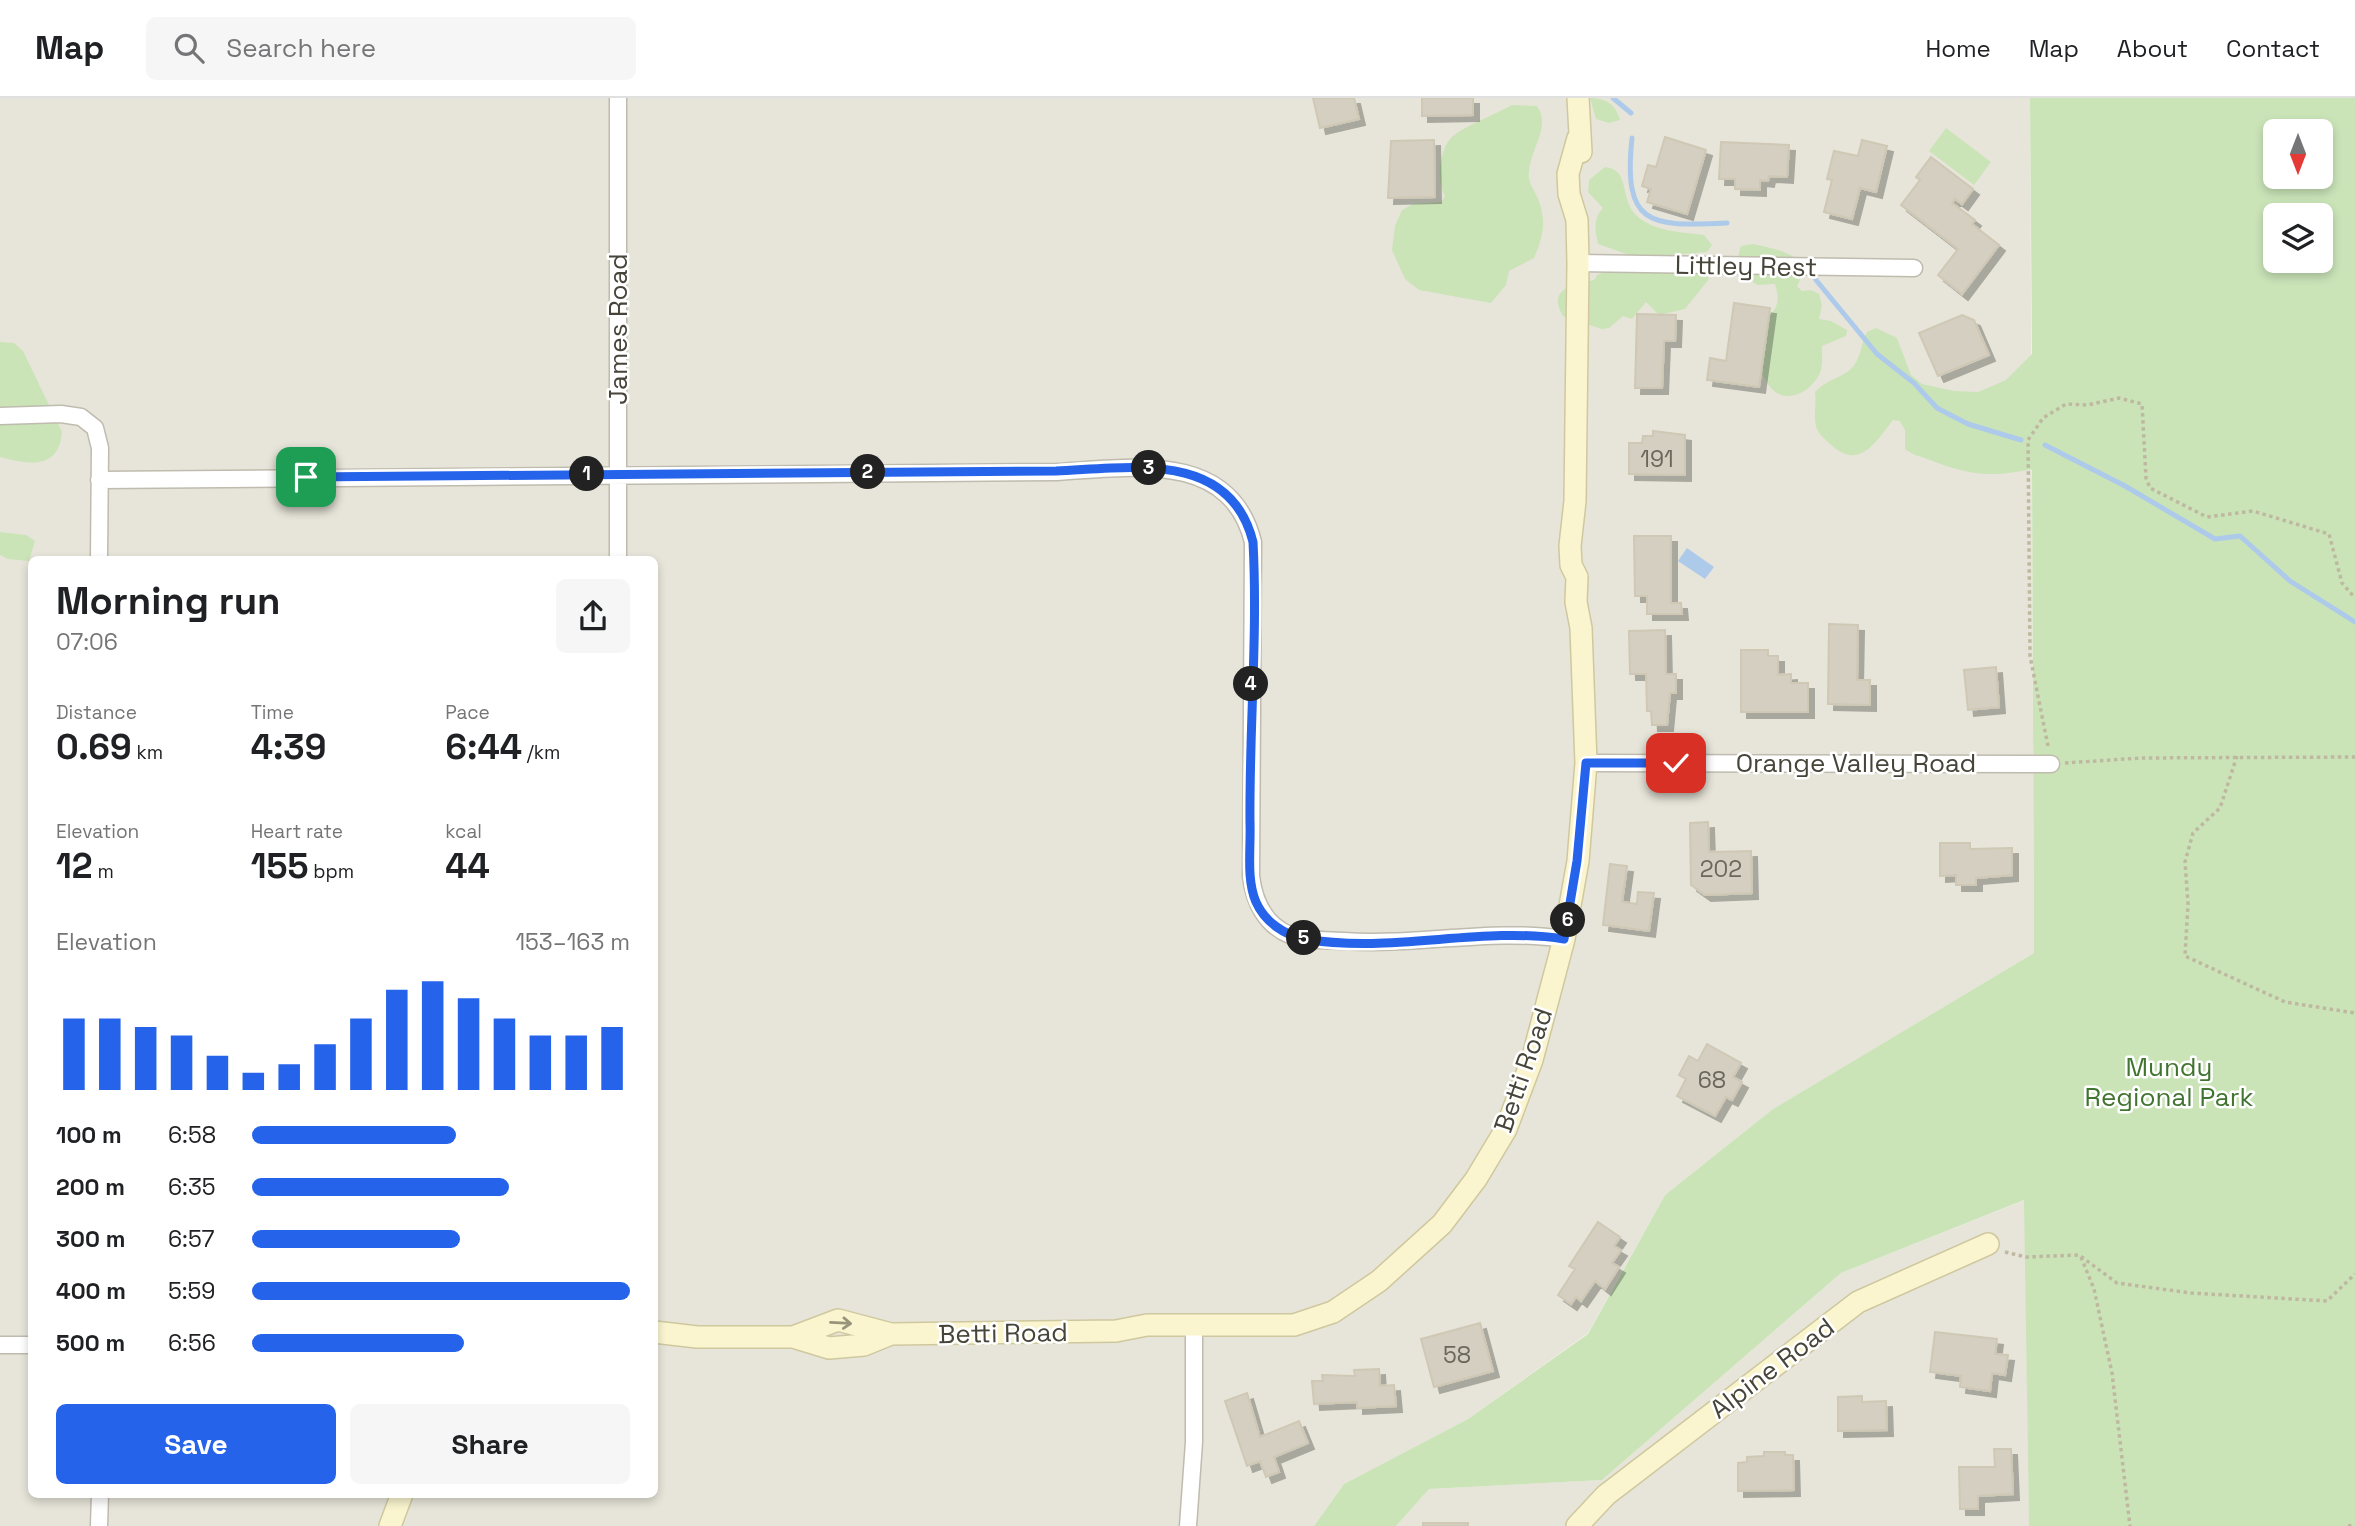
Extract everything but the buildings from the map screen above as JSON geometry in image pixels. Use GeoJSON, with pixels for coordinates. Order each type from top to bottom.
{"type":"FeatureCollection","features":[{"type":"Feature","properties":{"kind":"street","name":"James Road"},"geometry":{"type":"LineString","coordinates":[[618,98],[618,556]]}},
{"type":"Feature","properties":{"kind":"street"},"geometry":{"type":"LineString","coordinates":[[1578,98],[1580,186],[1586,211],[1578,255],[1575,501],[1588,595],[1581,628],[1586,763]]}},
{"type":"Feature","properties":{"kind":"street","name":"Littley Rest"},"geometry":{"type":"LineString","coordinates":[[1578,255],[1914,268]]}},
{"type":"Feature","properties":{"kind":"street"},"geometry":{"type":"LineString","coordinates":[[0,416],[61,414],[81,417],[95,428],[100,447],[99,556]]}},
{"type":"Feature","properties":{"kind":"street"},"geometry":{"type":"LineString","coordinates":[[99,480],[1162,469],[1203,478],[1224,493],[1242,515],[1253,542],[1251,876],[1256,903],[1265,916],[1290,935],[1322,940],[1395,944],[1527,933],[1564,939]]}},
{"type":"Feature","properties":{"kind":"street","name":"Orange Valley Road"},"geometry":{"type":"LineString","coordinates":[[1586,763],[2051,764]]}},
{"type":"Feature","properties":{"kind":"street","name":"Betti Road"},"geometry":{"type":"LineString","coordinates":[[658,1332],[697,1337],[793,1337],[828,1348],[864,1345],[891,1334],[1116,1331],[1147,1325],[1194,1332],[1294,1325],[1333,1312],[1379,1281],[1441,1224],[1476,1179],[1506,1129],[1532,1060],[1564,939],[1577,861],[1586,763]]}},
{"type":"Feature","properties":{"kind":"street","name":"Alpine Road"},"geometry":{"type":"LineString","coordinates":[[1577,1526],[1606,1495],[1858,1302],[1988,1244]]}},
{"type":"Feature","properties":{"kind":"street"},"geometry":{"type":"LineString","coordinates":[[1188,1526],[1194,1442],[1194,1332]]}},
{"type":"Feature","properties":{"kind":"street","name":"Betti Road"},"geometry":{"type":"LineString","coordinates":[[658,1344],[697,1337]]}},
{"type":"Feature","properties":{"kind":"street"},"geometry":{"type":"LineString","coordinates":[[0,1345],[28,1345]]}},
{"type":"Feature","properties":{"kind":"street"},"geometry":{"type":"LineString","coordinates":[[99,1526],[100,1498]]}},
{"type":"Feature","properties":{"kind":"street"},"geometry":{"type":"LineString","coordinates":[[390,1526],[401,1498]]}},
{"type":"Feature","properties":{"kind":"path"},"geometry":{"type":"LineString","coordinates":[[2355,598],[2342,583],[2329,534],[2319,528],[2253,511],[2207,517],[2150,488],[2146,478],[2143,404],[2135,400],[2113,398],[2087,405],[2066,404],[2043,418],[2028,440],[2030,656],[2051,764],[2237,756],[2355,757]]}},
{"type":"Feature","properties":{"kind":"path"},"geometry":{"type":"LineString","coordinates":[[2237,756],[2220,808],[2193,833],[2185,862],[2188,904],[2185,956],[2284,1002],[2355,1013]]}},
{"type":"Feature","properties":{"kind":"path"},"geometry":{"type":"LineString","coordinates":[[1988,1244],[2026,1257],[2080,1255],[2117,1283],[2191,1293],[2327,1301],[2355,1274]]}},
{"type":"Feature","properties":{"kind":"path"},"geometry":{"type":"LineString","coordinates":[[2080,1255],[2094,1289],[2112,1373],[2130,1526]]}},
{"type":"Feature","properties":{"kind":"path"},"geometry":{"type":"LineString","coordinates":[[2348,1526],[2355,1525]]}},
{"type":"Feature","properties":{"kind":"shaded area"},"geometry":{"type":"Polygon","coordinates":[[[0,98],[2030,98],[2034,953],[1773,1109],[1665,1195],[1588,1333],[1468,1419],[1344,1484],[1314,1526],[0,1526],[0,98]]]}},
{"type":"Feature","properties":{"kind":"shaded area"},"geometry":{"type":"Polygon","coordinates":[[[2025,1200],[2029,1526],[1396,1526],[1429,1489],[1602,1480],[1841,1273],[2025,1200]]]}},
{"type":"Feature","properties":{"kind":"green space"},"geometry":{"type":"Polygon","coordinates":[[[1590,98],[1609,103],[1620,120],[1609,123],[1596,119],[1590,98]]]}},
{"type":"Feature","properties":{"kind":"green space","name":"Mundy Regional Park"},"geometry":{"type":"Polygon","coordinates":[[[2030,98],[2355,98],[2355,1526],[2029,1526],[2024,1200],[1841,1273],[1602,1480],[1429,1489],[1396,1526],[1314,1526],[1344,1484],[1468,1419],[1588,1334],[1665,1195],[1773,1109],[2034,953],[2032,469],[2004,474],[1980,474],[1914,455],[1905,449],[1905,430],[1900,421],[1893,420],[1866,451],[1849,455],[1829,443],[1819,433],[1815,417],[1815,392],[1852,368],[1867,332],[1876,328],[1897,338],[1911,375],[1922,384],[1954,391],[1978,392],[2006,380],[2032,354],[2030,98]]]}},
{"type":"Feature","properties":{"kind":"green space"},"geometry":{"type":"Polygon","coordinates":[[[1512,105],[1537,106],[1541,115],[1541,132],[1529,169],[1543,222],[1542,236],[1534,258],[1509,271],[1506,285],[1491,303],[1419,290],[1405,279],[1392,250],[1395,226],[1402,210],[1413,204],[1441,202],[1445,196],[1440,183],[1440,167],[1443,151],[1450,139],[1469,126],[1512,105]]]}},
{"type":"Feature","properties":{"kind":"green space"},"geometry":{"type":"Polygon","coordinates":[[[1946,128],[1991,162],[1974,185],[1929,151],[1946,128]]]}},
{"type":"Feature","properties":{"kind":"green space"},"geometry":{"type":"Polygon","coordinates":[[[1605,167],[1618,173],[1630,207],[1642,220],[1659,228],[1704,235],[1712,245],[1707,252],[1638,258],[1598,244],[1596,220],[1603,208],[1588,192],[1589,180],[1605,167]]]}},
{"type":"Feature","properties":{"kind":"green space"},"geometry":{"type":"Polygon","coordinates":[[[1753,244],[1781,251],[1797,260],[1801,275],[1797,286],[1802,291],[1811,290],[1819,294],[1822,305],[1819,319],[1831,321],[1847,330],[1846,336],[1822,346],[1820,373],[1809,388],[1794,395],[1786,396],[1772,389],[1762,369],[1762,333],[1765,322],[1776,306],[1777,294],[1775,284],[1757,285],[1739,271],[1737,260],[1741,246],[1753,244]]]}},
{"type":"Feature","properties":{"kind":"green space"},"geometry":{"type":"Polygon","coordinates":[[[1611,269],[1694,271],[1706,274],[1709,279],[1685,309],[1659,315],[1646,302],[1632,319],[1623,316],[1609,328],[1602,329],[1563,316],[1558,299],[1565,289],[1594,280],[1597,275],[1611,269]]]}},
{"type":"Feature","properties":{"kind":"green space"},"geometry":{"type":"Polygon","coordinates":[[[0,342],[14,343],[23,351],[62,432],[60,445],[55,453],[40,462],[21,462],[0,457],[0,342]]]}},
{"type":"Feature","properties":{"kind":"green space"},"geometry":{"type":"Polygon","coordinates":[[[0,532],[26,535],[35,541],[28,561],[8,559],[0,555],[0,532]]]}},
{"type":"Feature","properties":{"kind":"water"},"geometry":{"type":"Polygon","coordinates":[[[1687,548],[1714,567],[1705,579],[1678,561],[1687,548]]]}},
{"type":"Feature","properties":{"kind":"waterway"},"geometry":{"type":"LineString","coordinates":[[1613,98],[1631,113]]}},
{"type":"Feature","properties":{"kind":"waterway"},"geometry":{"type":"LineString","coordinates":[[1632,138],[1632,189],[1637,204],[1646,215],[1678,224],[1727,223]]}},
{"type":"Feature","properties":{"kind":"waterway"},"geometry":{"type":"LineString","coordinates":[[1816,280],[1877,354],[1914,383],[1937,408],[1968,424],[2021,440]]}},
{"type":"Feature","properties":{"kind":"waterway"},"geometry":{"type":"LineString","coordinates":[[2045,445],[2125,486],[2215,539],[2240,536],[2290,581],[2355,622]]}},
{"type":"Feature","properties":{"kind":"route"},"geometry":{"type":"LineString","coordinates":[[306,477],[1056,471],[1133,468],[1186,472],[1203,478],[1234,502],[1249,528],[1253,542],[1250,813],[1253,891],[1256,903],[1265,916],[1290,935],[1305,939],[1395,944],[1527,933],[1564,939],[1577,861],[1586,763],[1676,763]]}}]}
